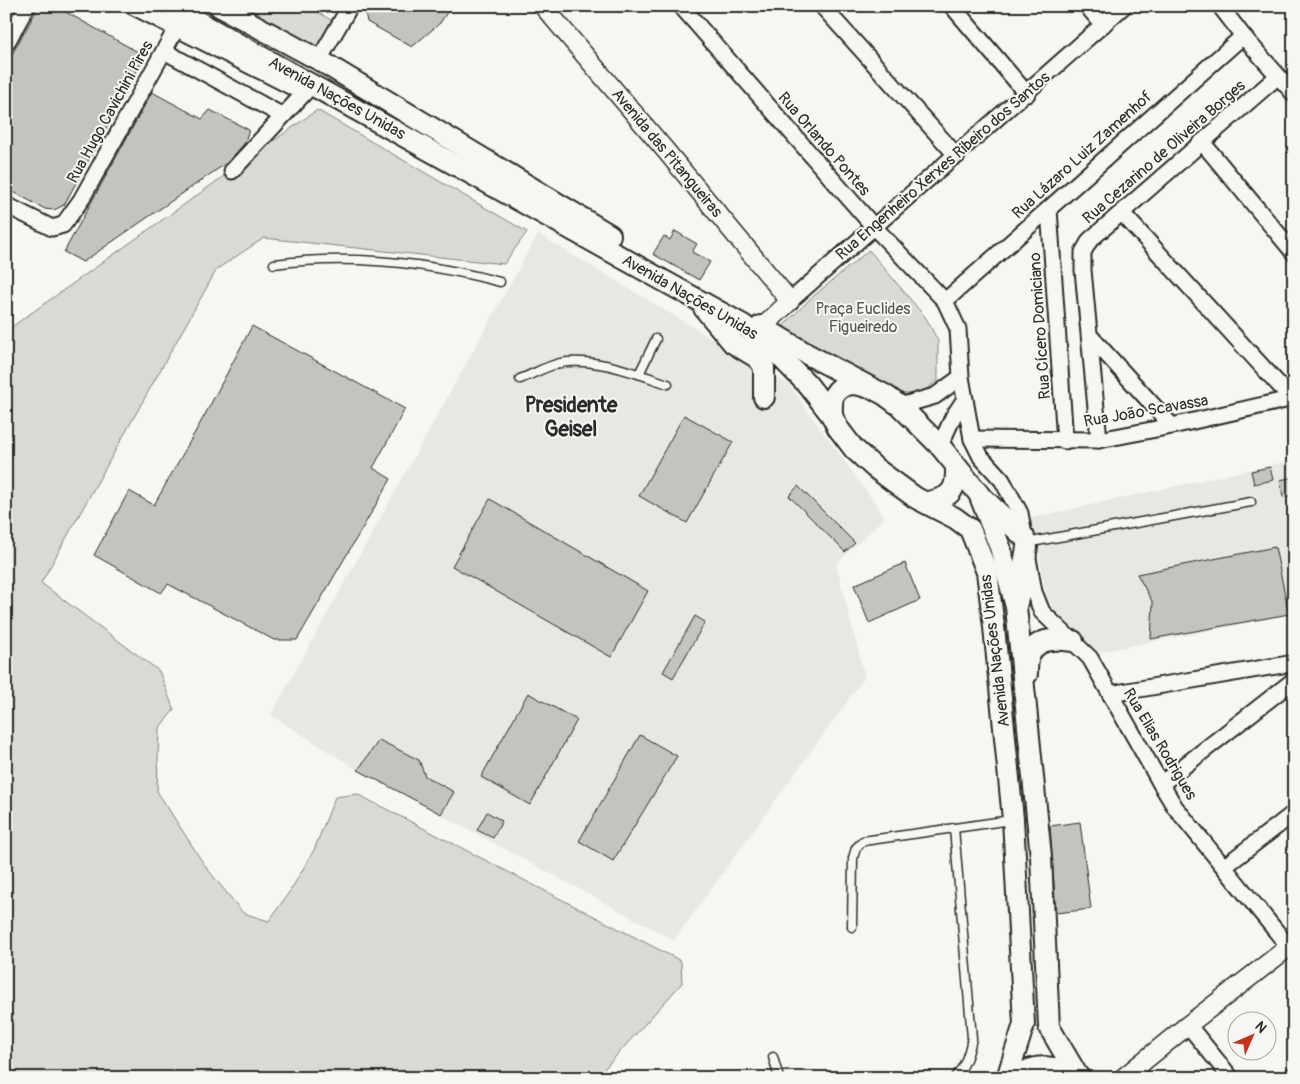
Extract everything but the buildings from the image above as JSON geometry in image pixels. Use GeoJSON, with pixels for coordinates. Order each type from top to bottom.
{"type":"FeatureCollection","features":[{"type":"Feature","properties":{"kind":"main road","name":"Avenida Nações Unidas"},"geometry":{"type":"LineString","coordinates":[[219,6],[319,60],[807,354],[893,401],[940,446],[979,494],[1000,547],[1016,607],[1041,857],[1049,1027],[1079,1078]]}},
{"type":"Feature","properties":{"kind":"main road","name":"Avenida Nações Unidas"},"geometry":{"type":"LineString","coordinates":[[177,16],[743,325],[766,342],[808,385],[854,449],[875,468],[902,488],[955,518],[970,529],[987,572],[1013,820],[1024,1024],[1007,1078]]}},
{"type":"Feature","properties":{"kind":"main road"},"geometry":{"type":"LineString","coordinates":[[697,299],[733,343],[761,362],[764,368],[764,397]]}},
{"type":"Feature","properties":{"kind":"main road"},"geometry":{"type":"LineString","coordinates":[[832,416],[833,396],[840,388],[847,384],[861,384],[893,401]]}},
{"type":"Feature","properties":{"kind":"main road"},"geometry":{"type":"LineString","coordinates":[[927,502],[940,500],[952,493],[956,482],[956,466]]}},
{"type":"Feature","properties":{"kind":"main road"},"geometry":{"type":"LineString","coordinates":[[979,494],[1026,543],[1016,607]]}},
{"type":"Feature","properties":{"kind":"main road"},"geometry":{"type":"LineString","coordinates":[[1024,691],[1029,655],[1038,644],[1053,638],[1072,640]]}},
{"type":"Feature","properties":{"kind":"main road","name":"Avenida Nações Unidas"},"geometry":{"type":"LineString","coordinates":[[1014,1078],[1030,1069],[1043,1066],[1062,1069],[1079,1078]]}},
{"type":"Feature","properties":{"kind":"street"},"geometry":{"type":"LineString","coordinates":[[6,44],[27,6]]}},
{"type":"Feature","properties":{"kind":"street"},"geometry":{"type":"LineString","coordinates":[[132,6],[177,16]]}},
{"type":"Feature","properties":{"kind":"street","name":"Rua Orlando Pontes"},"geometry":{"type":"LineString","coordinates":[[681,6],[874,227],[945,301],[958,329],[961,377],[972,439]]}},
{"type":"Feature","properties":{"kind":"street"},"geometry":{"type":"LineString","coordinates":[[822,6],[957,156]]}},
{"type":"Feature","properties":{"kind":"street"},"geometry":{"type":"LineString","coordinates":[[952,6],[1027,94]]}},
{"type":"Feature","properties":{"kind":"street"},"geometry":{"type":"LineString","coordinates":[[1087,6],[1102,25]]}},
{"type":"Feature","properties":{"kind":"street","name":"Rua Engenheiro Xerxes Ribeiro dos Santos"},"geometry":{"type":"LineString","coordinates":[[763,327],[1124,6]]}},
{"type":"Feature","properties":{"kind":"street"},"geometry":{"type":"LineString","coordinates":[[1220,6],[1243,36],[1294,94]]}},
{"type":"Feature","properties":{"kind":"street","name":"Avenida das Pitangueiras"},"geometry":{"type":"LineString","coordinates":[[544,7],[790,301]]}},
{"type":"Feature","properties":{"kind":"street"},"geometry":{"type":"LineString","coordinates":[[319,60],[344,8]]}},
{"type":"Feature","properties":{"kind":"street","name":"Rua Hugo Cavichini Pires"},"geometry":{"type":"LineString","coordinates":[[6,205],[52,228],[63,225],[81,200],[164,51],[177,16]]}},
{"type":"Feature","properties":{"kind":"street","name":"Rua Lázaro Luiz Zamenhof"},"geometry":{"type":"LineString","coordinates":[[945,301],[1243,36]]}},
{"type":"Feature","properties":{"kind":"street"},"geometry":{"type":"LineString","coordinates":[[164,51],[283,116]]}},
{"type":"Feature","properties":{"kind":"street","name":"Rua Cezarino de Oliveira Borges"},"geometry":{"type":"LineString","coordinates":[[1099,440],[1083,270],[1083,252],[1090,240],[1278,76]]}},
{"type":"Feature","properties":{"kind":"street"},"geometry":{"type":"LineString","coordinates":[[232,171],[308,89]]}},
{"type":"Feature","properties":{"kind":"street"},"geometry":{"type":"LineString","coordinates":[[1202,142],[1294,253]]}},
{"type":"Feature","properties":{"kind":"street","name":"Rua Cícero Domiciano"},"geometry":{"type":"LineString","coordinates":[[1049,209],[1065,441]]}},
{"type":"Feature","properties":{"kind":"street"},"geometry":{"type":"LineString","coordinates":[[1122,213],[1292,398]]}},
{"type":"Feature","properties":{"kind":"street"},"geometry":{"type":"LineString","coordinates":[[1090,336],[1172,426]]}},
{"type":"Feature","properties":{"kind":"street"},"geometry":{"type":"LineString","coordinates":[[893,401],[935,396],[961,377]]}},
{"type":"Feature","properties":{"kind":"street","name":"Rua João Scavassa"},"geometry":{"type":"LineString","coordinates":[[972,439],[1099,440],[1172,426],[1292,398]]}},
{"type":"Feature","properties":{"kind":"street"},"geometry":{"type":"LineString","coordinates":[[940,446],[953,416],[965,399]]}},
{"type":"Feature","properties":{"kind":"street","name":"Rua Elias Rodrigues"},"geometry":{"type":"LineString","coordinates":[[972,439],[981,457],[1002,480],[1020,513],[1034,592],[1042,612],[1090,658],[1175,807],[1291,945]]}},
{"type":"Feature","properties":{"kind":"street"},"geometry":{"type":"LineString","coordinates":[[1110,694],[1294,663]]}},
{"type":"Feature","properties":{"kind":"street"},"geometry":{"type":"LineString","coordinates":[[1161,784],[1294,680]]}},
{"type":"Feature","properties":{"kind":"street"},"geometry":{"type":"LineString","coordinates":[[1224,866],[1294,813]]}},
{"type":"Feature","properties":{"kind":"street"},"geometry":{"type":"LineString","coordinates":[[1123,1078],[1291,945]]}},
{"type":"Feature","properties":{"kind":"street"},"geometry":{"type":"LineString","coordinates":[[1188,1025],[1231,1078]]}},
{"type":"Feature","properties":{"kind":"street"},"geometry":{"type":"LineString","coordinates":[[1290,1078],[1294,1075]]}},
{"type":"Feature","properties":{"kind":"lane"},"geometry":{"type":"LineString","coordinates":[[274,264],[311,259],[377,260],[437,267],[500,282]]}},
{"type":"Feature","properties":{"kind":"lane"},"geometry":{"type":"LineString","coordinates":[[639,374],[656,339]]}},
{"type":"Feature","properties":{"kind":"lane"},"geometry":{"type":"LineString","coordinates":[[520,379],[559,364],[581,362],[621,368],[668,384]]}},
{"type":"Feature","properties":{"kind":"lane"},"geometry":{"type":"LineString","coordinates":[[1026,543],[1250,502]]}},
{"type":"Feature","properties":{"kind":"lane"},"geometry":{"type":"LineString","coordinates":[[852,927],[852,858],[856,848],[863,841],[1013,820]]}},
{"type":"Feature","properties":{"kind":"lane"},"geometry":{"type":"LineString","coordinates":[[954,828],[972,1038],[969,1053],[961,1071],[954,1078]]}},
{"type":"Feature","properties":{"kind":"lane"},"geometry":{"type":"LineString","coordinates":[[774,1057],[779,1078]]}},
{"type":"Feature","properties":{"kind":"shaded area"},"geometry":{"type":"Polygon","coordinates":[[[538,234],[789,385],[885,517],[836,564],[865,677],[674,940],[358,770],[271,715],[538,234]]]}},
{"type":"Feature","properties":{"kind":"shaded area"},"geometry":{"type":"Polygon","coordinates":[[[1294,460],[1294,614],[1094,653],[1055,619],[1047,603],[1038,540],[1027,519],[1294,460]]]}},
{"type":"Feature","properties":{"kind":"green space"},"geometry":{"type":"Polygon","coordinates":[[[227,6],[308,6],[334,22],[318,56],[227,6]]]}},
{"type":"Feature","properties":{"kind":"green space"},"geometry":{"type":"Polygon","coordinates":[[[317,110],[527,232],[504,264],[264,238],[217,269],[41,583],[159,671],[174,710],[159,728],[157,791],[205,866],[243,913],[269,921],[292,888],[314,850],[335,797],[357,794],[681,961],[682,983],[596,1078],[6,1078],[6,331],[317,110]]]}},
{"type":"Feature","properties":{"kind":"green space","name":"Praça Euclides Figueiredo"},"geometry":{"type":"Polygon","coordinates":[[[869,250],[926,318],[938,341],[938,380],[919,395],[896,393],[782,327],[810,299],[869,250]]]}},
{"type":"Feature","properties":{"kind":"district","name":"Presidente Geisel"},"geometry":{"type":"Point","coordinates":[571,417]}}]}
